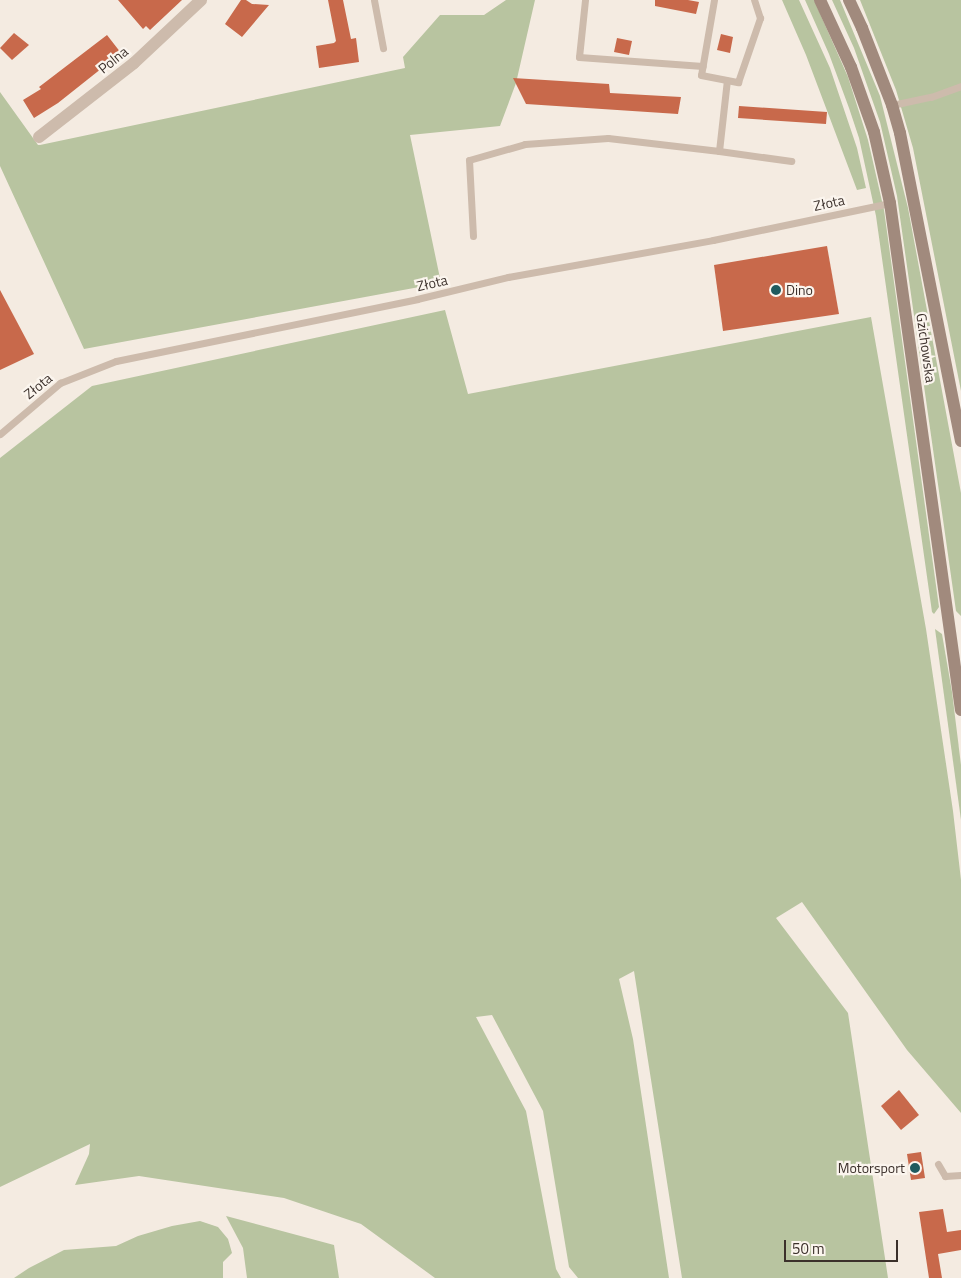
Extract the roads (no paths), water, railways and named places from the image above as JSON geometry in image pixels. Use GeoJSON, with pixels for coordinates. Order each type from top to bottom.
{"type":"FeatureCollection","features":[{"type":"Feature","properties":{"kind":"street","name":"Polna"},"geometry":{"type":"LineString","coordinates":[[39,137],[134,63],[201,0]]}},
{"type":"Feature","properties":{"kind":"street","name":"Gzichowska"},"geometry":{"type":"LineString","coordinates":[[820,0],[851,67],[874,132],[890,203],[956,631],[961,710]]}},
{"type":"Feature","properties":{"kind":"street","name":"Gzichowska"},"geometry":{"type":"LineString","coordinates":[[849,0],[892,105],[900,133],[961,441]]}},
{"type":"Feature","properties":{"kind":"lane"},"geometry":{"type":"LineString","coordinates":[[374,0],[383,48]]}},
{"type":"Feature","properties":{"kind":"lane"},"geometry":{"type":"LineString","coordinates":[[585,0],[579,57],[703,66]]}},
{"type":"Feature","properties":{"kind":"lane"},"geometry":{"type":"LineString","coordinates":[[714,0],[701,75],[738,82],[760,18],[754,0]]}},
{"type":"Feature","properties":{"kind":"lane"},"geometry":{"type":"LineString","coordinates":[[719,152],[727,80]]}},
{"type":"Feature","properties":{"kind":"lane"},"geometry":{"type":"LineString","coordinates":[[892,105],[932,97],[961,86]]}},
{"type":"Feature","properties":{"kind":"lane"},"geometry":{"type":"LineString","coordinates":[[472,236],[469,160],[525,144],[608,138],[791,162]]}},
{"type":"Feature","properties":{"kind":"lane","name":"Złota"},"geometry":{"type":"LineString","coordinates":[[0,434],[60,383],[116,360],[417,299],[508,277],[713,240],[890,203]]}},
{"type":"Feature","properties":{"kind":"lane"},"geometry":{"type":"LineString","coordinates":[[938,1164],[945,1176],[961,1175]]}},
{"type":"Feature","properties":{"kind":"place","name":"Dino"},"geometry":{"type":"Point","coordinates":[776,290]}},
{"type":"Feature","properties":{"kind":"place","name":"Motorsport"},"geometry":{"type":"Point","coordinates":[915,1168]}}]}
